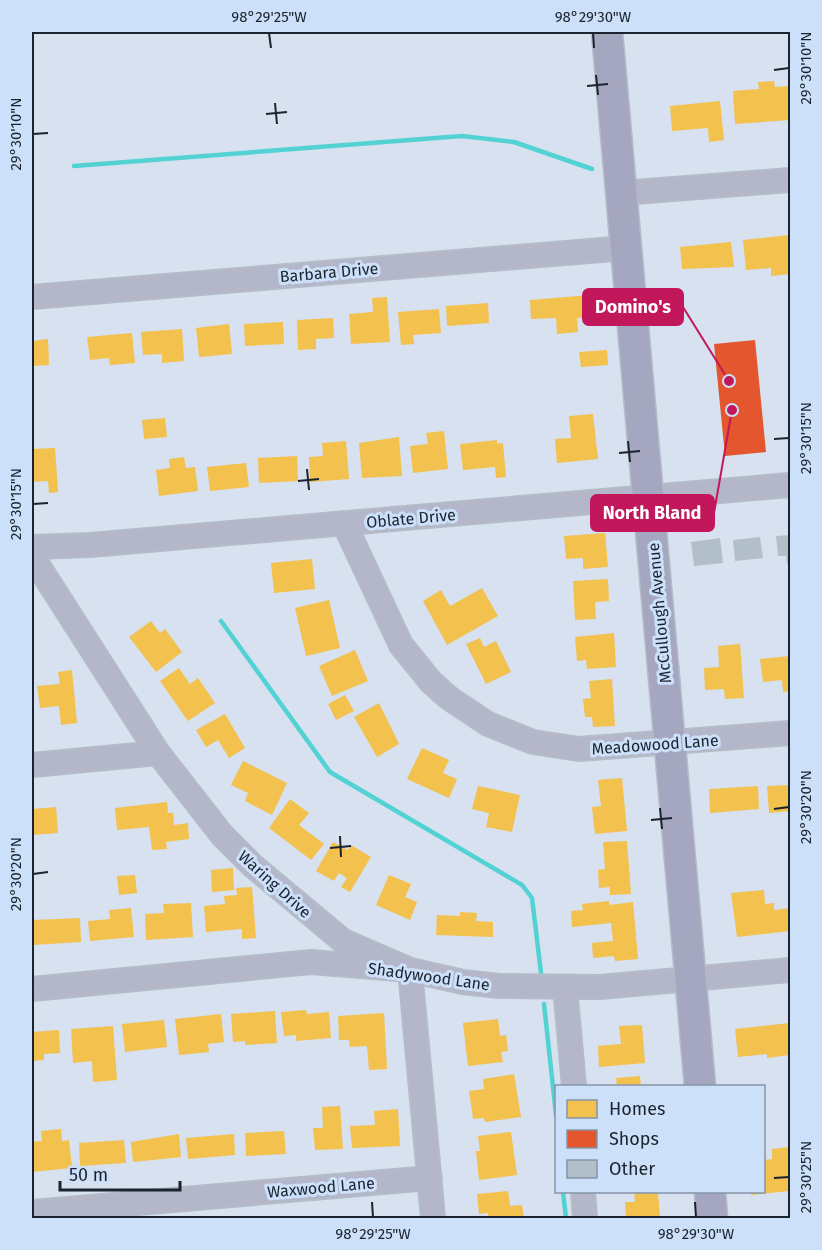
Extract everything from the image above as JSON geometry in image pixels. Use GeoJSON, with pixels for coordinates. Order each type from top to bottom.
{"type":"FeatureCollection","features":[{"type":"Feature","properties":{"kind":"main road","name":"McCullough Avenue"},"geometry":{"type":"LineString","coordinates":[[607,32],[700,1085]]}},
{"type":"Feature","properties":{"kind":"main road"},"geometry":{"type":"LineString","coordinates":[[710,1193],[712,1218]]}},
{"type":"Feature","properties":{"kind":"street"},"geometry":{"type":"LineString","coordinates":[[622,193],[790,180]]}},
{"type":"Feature","properties":{"kind":"street","name":"Barbara Drive"},"geometry":{"type":"LineString","coordinates":[[32,297],[626,248]]}},
{"type":"Feature","properties":{"kind":"street","name":"Oblate Drive"},"geometry":{"type":"LineString","coordinates":[[32,547],[344,524],[790,485]]}},
{"type":"Feature","properties":{"kind":"street","name":"Meadowood Lane"},"geometry":{"type":"LineString","coordinates":[[344,524],[401,645],[431,682],[468,712],[510,734],[556,747],[603,749],[790,733]]}},
{"type":"Feature","properties":{"kind":"street","name":"Waring Drive"},"geometry":{"type":"LineString","coordinates":[[32,556],[158,753],[222,835],[253,866],[343,941],[410,970]]}},
{"type":"Feature","properties":{"kind":"street"},"geometry":{"type":"LineString","coordinates":[[32,765],[158,753]]}},
{"type":"Feature","properties":{"kind":"street","name":"Shadywood Lane"},"geometry":{"type":"LineString","coordinates":[[32,989],[311,962],[410,970],[463,982],[499,986],[600,987],[790,970]]}},
{"type":"Feature","properties":{"kind":"street"},"geometry":{"type":"LineString","coordinates":[[410,970],[433,1218]]}},
{"type":"Feature","properties":{"kind":"street"},"geometry":{"type":"LineString","coordinates":[[565,987],[574,1085]]}},
{"type":"Feature","properties":{"kind":"street","name":"Waxwood Lane"},"geometry":{"type":"LineString","coordinates":[[32,1212],[430,1178]]}},
{"type":"Feature","properties":{"kind":"street"},"geometry":{"type":"LineString","coordinates":[[583,1193],[585,1218]]}},
{"type":"Feature","properties":{"kind":"building: Homes"},"geometry":{"type":"Polygon","coordinates":[[[774,81],[775,87],[790,86],[790,120],[735,124],[733,91],[759,89],[758,82],[774,81]]]}},
{"type":"Feature","properties":{"kind":"building: Homes"},"geometry":{"type":"Polygon","coordinates":[[[720,101],[724,140],[709,142],[708,128],[672,131],[670,106],[720,101]]]}},
{"type":"Feature","properties":{"kind":"building: Homes"},"geometry":{"type":"Polygon","coordinates":[[[790,235],[790,274],[771,276],[771,268],[746,270],[743,240],[790,235]]]}},
{"type":"Feature","properties":{"kind":"building: Homes"},"geometry":{"type":"Polygon","coordinates":[[[731,242],[734,267],[682,269],[680,247],[731,242]]]}},
{"type":"Feature","properties":{"kind":"building: Homes"},"geometry":{"type":"Polygon","coordinates":[[[590,295],[591,317],[577,318],[578,332],[557,334],[556,318],[531,319],[530,300],[590,295]]]}},
{"type":"Feature","properties":{"kind":"building: Homes"},"geometry":{"type":"Polygon","coordinates":[[[387,297],[390,342],[351,344],[349,314],[373,312],[372,298],[387,297]]]}},
{"type":"Feature","properties":{"kind":"building: Homes"},"geometry":{"type":"Polygon","coordinates":[[[488,303],[489,323],[447,326],[446,306],[488,303]]]}},
{"type":"Feature","properties":{"kind":"building: Homes"},"geometry":{"type":"Polygon","coordinates":[[[439,309],[441,333],[413,335],[414,344],[401,345],[398,312],[439,309]]]}},
{"type":"Feature","properties":{"kind":"building: Homes"},"geometry":{"type":"Polygon","coordinates":[[[333,318],[334,338],[316,339],[316,349],[298,350],[297,320],[333,318]]]}},
{"type":"Feature","properties":{"kind":"building: Homes"},"geometry":{"type":"Polygon","coordinates":[[[283,322],[284,344],[245,346],[244,324],[283,322]]]}},
{"type":"Feature","properties":{"kind":"building: Homes"},"geometry":{"type":"Polygon","coordinates":[[[229,324],[232,354],[199,357],[196,328],[229,324]]]}},
{"type":"Feature","properties":{"kind":"building: Homes"},"geometry":{"type":"Polygon","coordinates":[[[182,329],[184,361],[162,363],[162,354],[143,355],[141,332],[182,329]]]}},
{"type":"Feature","properties":{"kind":"building: Homes"},"geometry":{"type":"Polygon","coordinates":[[[132,333],[135,363],[110,365],[109,358],[90,360],[87,337],[132,333]]]}},
{"type":"Feature","properties":{"kind":"building: Homes"},"geometry":{"type":"Polygon","coordinates":[[[48,339],[49,365],[32,366],[32,341],[48,339]]]}},
{"type":"Feature","properties":{"kind":"building: Homes"},"geometry":{"type":"Polygon","coordinates":[[[607,350],[608,365],[581,367],[579,352],[607,350]]]}},
{"type":"Feature","properties":{"kind":"building: Homes"},"geometry":{"type":"Polygon","coordinates":[[[593,414],[598,459],[557,463],[555,439],[571,438],[569,416],[593,414]]]}},
{"type":"Feature","properties":{"kind":"building: Homes"},"geometry":{"type":"Polygon","coordinates":[[[165,418],[167,437],[144,439],[142,420],[165,418]]]}},
{"type":"Feature","properties":{"kind":"building: Homes"},"geometry":{"type":"Polygon","coordinates":[[[444,431],[448,469],[413,473],[410,446],[428,444],[426,433],[444,431]]]}},
{"type":"Feature","properties":{"kind":"building: Homes"},"geometry":{"type":"Polygon","coordinates":[[[399,437],[402,476],[362,478],[359,443],[399,437]]]}},
{"type":"Feature","properties":{"kind":"building: Homes"},"geometry":{"type":"Polygon","coordinates":[[[497,440],[497,444],[503,443],[506,477],[496,478],[495,467],[463,470],[460,444],[497,440]]]}},
{"type":"Feature","properties":{"kind":"building: Homes"},"geometry":{"type":"Polygon","coordinates":[[[346,441],[349,479],[310,482],[309,457],[323,456],[322,443],[346,441]]]}},
{"type":"Feature","properties":{"kind":"building: Homes"},"geometry":{"type":"Polygon","coordinates":[[[55,448],[58,492],[49,493],[48,481],[32,482],[32,449],[55,448]]]}},
{"type":"Feature","properties":{"kind":"building: Homes"},"geometry":{"type":"Polygon","coordinates":[[[297,456],[298,481],[259,483],[258,458],[297,456]]]}},
{"type":"Feature","properties":{"kind":"building: Homes"},"geometry":{"type":"Polygon","coordinates":[[[184,457],[186,468],[195,467],[198,491],[159,496],[156,470],[170,468],[169,459],[184,457]]]}},
{"type":"Feature","properties":{"kind":"building: Homes"},"geometry":{"type":"Polygon","coordinates":[[[246,463],[249,487],[210,491],[207,467],[246,463]]]}},
{"type":"Feature","properties":{"kind":"building: Homes"},"geometry":{"type":"Polygon","coordinates":[[[605,533],[608,567],[583,569],[583,558],[566,559],[564,536],[605,533]]]}},
{"type":"Feature","properties":{"kind":"building: Homes"},"geometry":{"type":"Polygon","coordinates":[[[312,559],[315,589],[274,593],[271,563],[312,559]]]}},
{"type":"Feature","properties":{"kind":"building: Homes"},"geometry":{"type":"Polygon","coordinates":[[[608,579],[609,601],[595,602],[596,619],[575,620],[573,581],[608,579]]]}},
{"type":"Feature","properties":{"kind":"building: Homes"},"geometry":{"type":"Polygon","coordinates":[[[482,588],[498,616],[447,645],[423,601],[441,590],[450,606],[482,588]]]}},
{"type":"Feature","properties":{"kind":"building: Homes"},"geometry":{"type":"Polygon","coordinates":[[[329,600],[340,648],[306,656],[295,608],[329,600]]]}},
{"type":"Feature","properties":{"kind":"building: Homes"},"geometry":{"type":"Polygon","coordinates":[[[151,621],[160,633],[165,629],[182,652],[156,672],[129,637],[151,621]]]}},
{"type":"Feature","properties":{"kind":"building: Homes"},"geometry":{"type":"Polygon","coordinates":[[[614,633],[616,667],[587,669],[586,660],[577,661],[575,637],[614,633]]]}},
{"type":"Feature","properties":{"kind":"building: Homes"},"geometry":{"type":"Polygon","coordinates":[[[480,638],[484,647],[496,641],[511,672],[486,684],[466,644],[480,638]]]}},
{"type":"Feature","properties":{"kind":"building: Homes"},"geometry":{"type":"Polygon","coordinates":[[[740,644],[744,698],[725,699],[724,689],[705,690],[704,668],[719,667],[718,646],[740,644]]]}},
{"type":"Feature","properties":{"kind":"building: Homes"},"geometry":{"type":"Polygon","coordinates":[[[355,650],[368,681],[332,696],[319,666],[355,650]]]}},
{"type":"Feature","properties":{"kind":"building: Homes"},"geometry":{"type":"Polygon","coordinates":[[[790,656],[790,691],[783,692],[782,680],[763,682],[760,659],[790,656]]]}},
{"type":"Feature","properties":{"kind":"building: Homes"},"geometry":{"type":"Polygon","coordinates":[[[179,668],[190,684],[198,678],[215,703],[188,721],[160,681],[179,668]]]}},
{"type":"Feature","properties":{"kind":"building: Homes"},"geometry":{"type":"Polygon","coordinates":[[[72,670],[77,723],[61,725],[59,706],[40,708],[37,686],[60,684],[58,672],[72,670]]]}},
{"type":"Feature","properties":{"kind":"building: Homes"},"geometry":{"type":"Polygon","coordinates":[[[612,679],[615,726],[593,727],[592,717],[585,717],[583,699],[591,698],[589,681],[612,679]]]}},
{"type":"Feature","properties":{"kind":"building: Homes"},"geometry":{"type":"Polygon","coordinates":[[[345,695],[354,711],[336,720],[328,704],[345,695]]]}},
{"type":"Feature","properties":{"kind":"building: Homes"},"geometry":{"type":"Polygon","coordinates":[[[379,703],[399,744],[377,757],[354,717],[379,703]]]}},
{"type":"Feature","properties":{"kind":"building: Homes"},"geometry":{"type":"Polygon","coordinates":[[[225,714],[245,748],[229,758],[218,740],[206,747],[196,730],[225,714]]]}},
{"type":"Feature","properties":{"kind":"building: Homes"},"geometry":{"type":"Polygon","coordinates":[[[422,748],[449,760],[443,773],[457,779],[449,798],[407,779],[422,748]]]}},
{"type":"Feature","properties":{"kind":"building: Homes"},"geometry":{"type":"Polygon","coordinates":[[[243,761],[287,783],[272,815],[245,801],[248,793],[231,785],[243,761]]]}},
{"type":"Feature","properties":{"kind":"building: Homes"},"geometry":{"type":"Polygon","coordinates":[[[622,778],[627,831],[595,834],[592,807],[601,806],[598,780],[622,778]]]}},
{"type":"Feature","properties":{"kind":"building: Homes"},"geometry":{"type":"Polygon","coordinates":[[[790,785],[790,811],[769,813],[767,786],[790,785]]]}},
{"type":"Feature","properties":{"kind":"building: Homes"},"geometry":{"type":"Polygon","coordinates":[[[478,786],[520,795],[512,832],[486,827],[489,813],[472,809],[478,786]]]}},
{"type":"Feature","properties":{"kind":"building: Homes"},"geometry":{"type":"Polygon","coordinates":[[[758,786],[759,809],[710,813],[709,789],[758,786]]]}},
{"type":"Feature","properties":{"kind":"building: Homes"},"geometry":{"type":"Polygon","coordinates":[[[290,799],[309,813],[299,825],[324,844],[311,860],[269,828],[290,799]]]}},
{"type":"Feature","properties":{"kind":"building: Homes"},"geometry":{"type":"Polygon","coordinates":[[[167,802],[168,813],[173,813],[174,825],[188,823],[189,839],[166,842],[167,849],[152,850],[149,827],[117,830],[115,808],[167,802]]]}},
{"type":"Feature","properties":{"kind":"building: Homes"},"geometry":{"type":"Polygon","coordinates":[[[56,807],[58,833],[32,835],[32,809],[56,807]]]}},
{"type":"Feature","properties":{"kind":"building: Homes"},"geometry":{"type":"Polygon","coordinates":[[[627,841],[631,894],[610,895],[610,887],[599,888],[598,870],[605,869],[603,842],[627,841]]]}},
{"type":"Feature","properties":{"kind":"building: Homes"},"geometry":{"type":"Polygon","coordinates":[[[333,842],[348,850],[351,845],[371,857],[350,892],[341,887],[347,878],[339,873],[334,881],[316,871],[333,842]]]}},
{"type":"Feature","properties":{"kind":"building: Homes"},"geometry":{"type":"Polygon","coordinates":[[[233,868],[234,890],[212,892],[211,870],[233,868]]]}},
{"type":"Feature","properties":{"kind":"building: Homes"},"geometry":{"type":"Polygon","coordinates":[[[135,875],[137,893],[119,895],[117,876],[135,875]]]}},
{"type":"Feature","properties":{"kind":"building: Homes"},"geometry":{"type":"Polygon","coordinates":[[[389,875],[411,884],[405,897],[417,902],[410,920],[376,905],[389,875]]]}},
{"type":"Feature","properties":{"kind":"building: Homes"},"geometry":{"type":"Polygon","coordinates":[[[252,887],[256,938],[242,939],[242,929],[206,932],[204,906],[225,904],[224,896],[237,895],[236,888],[252,887]]]}},
{"type":"Feature","properties":{"kind":"building: Homes"},"geometry":{"type":"Polygon","coordinates":[[[764,890],[765,904],[774,903],[774,910],[790,908],[790,931],[737,937],[731,893],[764,890]]]}},
{"type":"Feature","properties":{"kind":"building: Homes"},"geometry":{"type":"Polygon","coordinates":[[[609,901],[609,905],[633,902],[638,959],[615,961],[614,956],[593,958],[592,943],[613,941],[611,923],[572,927],[571,911],[583,910],[582,904],[609,901]]]}},
{"type":"Feature","properties":{"kind":"building: Homes"},"geometry":{"type":"Polygon","coordinates":[[[191,903],[193,937],[146,940],[145,914],[164,913],[163,904],[191,903]]]}},
{"type":"Feature","properties":{"kind":"building: Homes"},"geometry":{"type":"Polygon","coordinates":[[[131,908],[134,937],[90,941],[88,921],[110,919],[109,910],[131,908]]]}},
{"type":"Feature","properties":{"kind":"building: Homes"},"geometry":{"type":"Polygon","coordinates":[[[460,912],[477,913],[476,921],[493,922],[493,937],[436,935],[437,915],[460,916],[460,912]]]}},
{"type":"Feature","properties":{"kind":"building: Homes"},"geometry":{"type":"Polygon","coordinates":[[[80,918],[81,942],[33,945],[32,920],[80,918]]]}},
{"type":"Feature","properties":{"kind":"building: Homes"},"geometry":{"type":"Polygon","coordinates":[[[306,1010],[307,1014],[329,1012],[331,1038],[296,1041],[296,1035],[284,1036],[281,1012],[306,1010]]]}},
{"type":"Feature","properties":{"kind":"building: Homes"},"geometry":{"type":"Polygon","coordinates":[[[275,1011],[277,1043],[245,1045],[245,1041],[233,1042],[231,1014],[275,1011]]]}},
{"type":"Feature","properties":{"kind":"building: Homes"},"geometry":{"type":"Polygon","coordinates":[[[384,1013],[387,1069],[369,1070],[367,1046],[350,1047],[349,1040],[339,1040],[338,1016],[384,1013]]]}},
{"type":"Feature","properties":{"kind":"building: Homes"},"geometry":{"type":"Polygon","coordinates":[[[221,1014],[224,1042],[208,1044],[209,1052],[179,1055],[175,1019],[221,1014]]]}},
{"type":"Feature","properties":{"kind":"building: Homes"},"geometry":{"type":"Polygon","coordinates":[[[498,1019],[500,1036],[506,1035],[508,1051],[501,1052],[503,1062],[468,1066],[463,1023],[498,1019]]]}},
{"type":"Feature","properties":{"kind":"building: Homes"},"geometry":{"type":"Polygon","coordinates":[[[164,1020],[167,1047],[125,1052],[122,1024],[164,1020]]]}},
{"type":"Feature","properties":{"kind":"building: Homes"},"geometry":{"type":"Polygon","coordinates":[[[790,1023],[790,1055],[767,1058],[767,1054],[738,1057],[735,1029],[790,1023]]]}},
{"type":"Feature","properties":{"kind":"building: Homes"},"geometry":{"type":"Polygon","coordinates":[[[642,1025],[645,1063],[599,1067],[598,1046],[621,1044],[619,1026],[642,1025]]]}},
{"type":"Feature","properties":{"kind":"building: Homes"},"geometry":{"type":"Polygon","coordinates":[[[113,1026],[117,1080],[93,1082],[92,1061],[73,1063],[71,1029],[113,1026]]]}},
{"type":"Feature","properties":{"kind":"building: Homes"},"geometry":{"type":"Polygon","coordinates":[[[59,1030],[60,1053],[44,1054],[44,1060],[32,1061],[32,1032],[59,1030]]]}},
{"type":"Feature","properties":{"kind":"building: Homes"},"geometry":{"type":"Polygon","coordinates":[[[514,1074],[521,1117],[485,1122],[484,1118],[473,1119],[469,1091],[484,1089],[483,1079],[514,1074]]]}},
{"type":"Feature","properties":{"kind":"building: Homes"},"geometry":{"type":"Polygon","coordinates":[[[640,1076],[641,1085],[617,1085],[616,1078],[640,1076]]]}},
{"type":"Feature","properties":{"kind":"building: Homes"},"geometry":{"type":"Polygon","coordinates":[[[340,1106],[343,1149],[315,1150],[313,1128],[323,1128],[322,1107],[340,1106]]]}},
{"type":"Feature","properties":{"kind":"building: Homes"},"geometry":{"type":"Polygon","coordinates":[[[398,1109],[400,1146],[352,1148],[350,1126],[375,1125],[374,1111],[398,1109]]]}},
{"type":"Feature","properties":{"kind":"building: Homes"},"geometry":{"type":"Polygon","coordinates":[[[61,1129],[62,1141],[69,1140],[72,1168],[32,1172],[32,1142],[42,1141],[41,1131],[61,1129]]]}},
{"type":"Feature","properties":{"kind":"building: Homes"},"geometry":{"type":"Polygon","coordinates":[[[284,1131],[286,1154],[246,1156],[245,1133],[284,1131]]]}},
{"type":"Feature","properties":{"kind":"building: Homes"},"geometry":{"type":"Polygon","coordinates":[[[511,1132],[517,1175],[479,1180],[476,1151],[480,1151],[478,1136],[511,1132]]]}},
{"type":"Feature","properties":{"kind":"building: Homes"},"geometry":{"type":"Polygon","coordinates":[[[179,1134],[181,1157],[133,1162],[131,1142],[179,1134]]]}},
{"type":"Feature","properties":{"kind":"building: Homes"},"geometry":{"type":"Polygon","coordinates":[[[234,1134],[235,1155],[188,1159],[186,1138],[234,1134]]]}},
{"type":"Feature","properties":{"kind":"building: Homes"},"geometry":{"type":"Polygon","coordinates":[[[124,1140],[126,1163],[80,1166],[79,1143],[124,1140]]]}},
{"type":"Feature","properties":{"kind":"building: Homes"},"geometry":{"type":"Polygon","coordinates":[[[790,1147],[790,1191],[751,1195],[751,1193],[765,1193],[765,1160],[772,1159],[772,1149],[790,1147]]]}},
{"type":"Feature","properties":{"kind":"building: Homes"},"geometry":{"type":"Polygon","coordinates":[[[508,1191],[510,1206],[522,1205],[524,1218],[488,1218],[488,1213],[479,1214],[477,1194],[508,1191]]]}},
{"type":"Feature","properties":{"kind":"building: Homes"},"geometry":{"type":"Polygon","coordinates":[[[634,1193],[658,1193],[660,1218],[614,1218],[626,1216],[625,1202],[635,1202],[634,1193]]]}},
{"type":"Feature","properties":{"kind":"building: Shops"},"geometry":{"type":"Polygon","coordinates":[[[755,340],[766,452],[725,456],[714,344],[755,340]]]}},
{"type":"Feature","properties":{"kind":"building: Other"},"geometry":{"type":"Polygon","coordinates":[[[790,535],[790,564],[787,564],[786,556],[778,556],[776,536],[790,535]]]}},
{"type":"Feature","properties":{"kind":"building: Other"},"geometry":{"type":"Polygon","coordinates":[[[760,537],[763,558],[735,561],[733,540],[760,537]]]}},
{"type":"Feature","properties":{"kind":"building: Other"},"geometry":{"type":"Polygon","coordinates":[[[720,538],[723,563],[694,566],[691,542],[720,538]]]}},
{"type":"Feature","properties":{"kind":"waterway"},"geometry":{"type":"LineString","coordinates":[[74,166],[462,136],[514,142],[592,169]]}},
{"type":"Feature","properties":{"kind":"waterway"},"geometry":{"type":"LineString","coordinates":[[221,621],[330,772],[522,885],[532,898],[541,973]]}},
{"type":"Feature","properties":{"kind":"waterway"},"geometry":{"type":"LineString","coordinates":[[544,1004],[555,1106]]}},
{"type":"Feature","properties":{"kind":"waterway"},"geometry":{"type":"LineString","coordinates":[[563,1193],[566,1218]]}},
{"type":"Feature","properties":{"kind":"place","name":"Domino's"},"geometry":{"type":"Point","coordinates":[729,381]}},
{"type":"Feature","properties":{"kind":"place","name":"North Bland"},"geometry":{"type":"Point","coordinates":[732,410]}}]}
